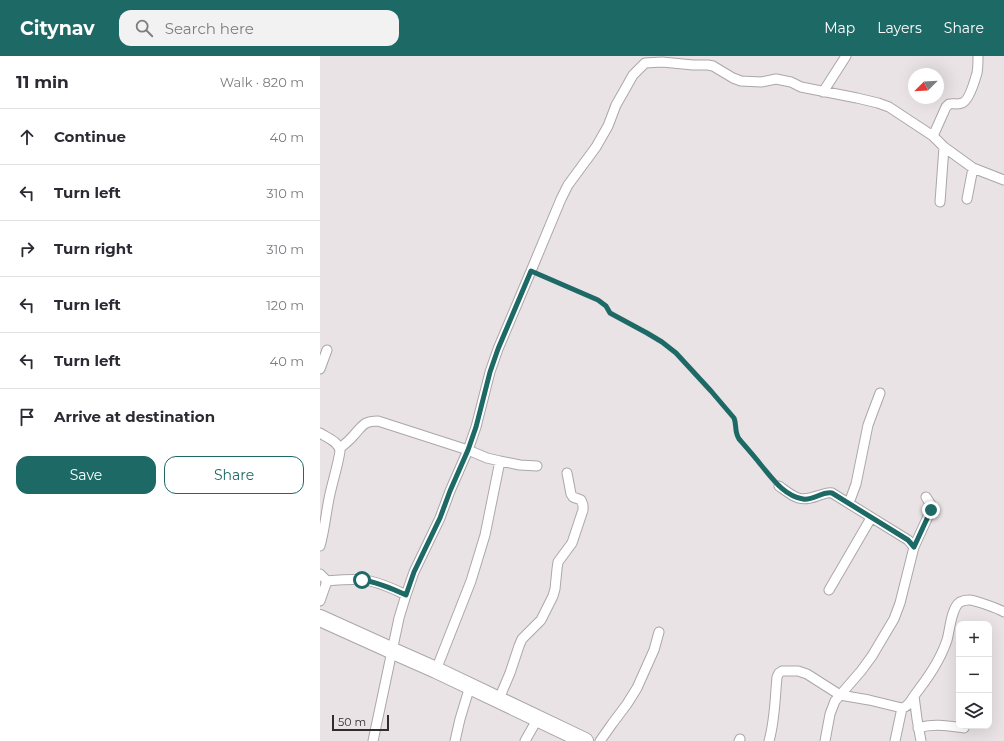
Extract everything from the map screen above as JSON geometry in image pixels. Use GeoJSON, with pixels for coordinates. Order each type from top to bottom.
{"type":"FeatureCollection","features":[{"type":"Feature","properties":{"kind":"highway"},"geometry":{"type":"LineString","coordinates":[[320,618],[499,699],[585,741]]}},
{"type":"Feature","properties":{"kind":"street"},"geometry":{"type":"LineString","coordinates":[[823,92],[846,56]]}},
{"type":"Feature","properties":{"kind":"street"},"geometry":{"type":"LineString","coordinates":[[933,136],[946,107],[949,104],[960,104],[968,97],[977,72],[978,57]]}},
{"type":"Feature","properties":{"kind":"street"},"geometry":{"type":"LineString","coordinates":[[373,741],[399,618],[406,595],[414,572],[440,518],[468,450],[498,349],[560,199],[568,185],[596,147],[608,126],[616,105],[642,59],[693,65],[708,65],[713,66],[741,81],[761,82],[776,79],[791,82],[801,88],[878,103],[889,107],[933,136],[944,147],[973,168],[1004,180]]}},
{"type":"Feature","properties":{"kind":"street"},"geometry":{"type":"LineString","coordinates":[[940,202],[944,147]]}},
{"type":"Feature","properties":{"kind":"street"},"geometry":{"type":"LineString","coordinates":[[967,199],[973,168]]}},
{"type":"Feature","properties":{"kind":"street"},"geometry":{"type":"LineString","coordinates":[[320,369],[328,350]]}},
{"type":"Feature","properties":{"kind":"street"},"geometry":{"type":"LineString","coordinates":[[849,503],[856,484],[868,425],[880,393]]}},
{"type":"Feature","properties":{"kind":"street"},"geometry":{"type":"LineString","coordinates":[[340,448],[364,424],[370,421],[378,421],[468,450],[487,458],[520,465],[537,466]]}},
{"type":"Feature","properties":{"kind":"street"},"geometry":{"type":"LineString","coordinates":[[320,433],[337,444],[340,448],[340,456],[333,478],[320,546]]}},
{"type":"Feature","properties":{"kind":"street"},"geometry":{"type":"LineString","coordinates":[[436,670],[471,581],[485,536],[500,461]]}},
{"type":"Feature","properties":{"kind":"street"},"geometry":{"type":"LineString","coordinates":[[499,699],[522,640],[541,620],[553,596],[558,562],[572,543],[580,520],[583,505],[581,500],[573,497],[567,473]]}},
{"type":"Feature","properties":{"kind":"street"},"geometry":{"type":"LineString","coordinates":[[779,486],[792,495],[806,500],[830,493],[849,503],[908,540],[914,547]]}},
{"type":"Feature","properties":{"kind":"street"},"geometry":{"type":"LineString","coordinates":[[825,741],[830,714],[835,701],[872,656],[894,619],[900,604],[914,547],[931,510],[931,505],[926,496]]}},
{"type":"Feature","properties":{"kind":"street"},"geometry":{"type":"LineString","coordinates":[[829,590],[871,518]]}},
{"type":"Feature","properties":{"kind":"street"},"geometry":{"type":"LineString","coordinates":[[320,574],[327,581],[371,581],[406,595]]}},
{"type":"Feature","properties":{"kind":"street"},"geometry":{"type":"LineString","coordinates":[[320,601],[327,581]]}},
{"type":"Feature","properties":{"kind":"street"},"geometry":{"type":"LineString","coordinates":[[769,741],[774,712],[777,677],[782,671],[798,671],[807,674],[840,694],[905,708],[926,680],[939,657],[947,640],[956,606],[960,602],[970,600],[1004,612]]}},
{"type":"Feature","properties":{"kind":"street"},"geometry":{"type":"LineString","coordinates":[[600,741],[637,688],[654,650],[659,632]]}},
{"type":"Feature","properties":{"kind":"street"},"geometry":{"type":"LineString","coordinates":[[455,741],[460,718],[470,686]]}},
{"type":"Feature","properties":{"kind":"street"},"geometry":{"type":"LineString","coordinates":[[914,696],[921,741]]}},
{"type":"Feature","properties":{"kind":"street"},"geometry":{"type":"LineString","coordinates":[[895,741],[902,708]]}},
{"type":"Feature","properties":{"kind":"street"},"geometry":{"type":"LineString","coordinates":[[525,741],[538,718]]}},
{"type":"Feature","properties":{"kind":"street"},"geometry":{"type":"LineString","coordinates":[[918,728],[926,726],[956,727]]}},
{"type":"Feature","properties":{"kind":"path"},"geometry":{"type":"LineString","coordinates":[[531,271],[598,300],[606,306],[610,313],[662,342],[676,353],[732,414],[736,422],[736,435],[779,486]]}},
{"type":"Feature","properties":{"kind":"route"},"geometry":{"type":"LineString","coordinates":[[362,580],[371,581],[389,587],[406,595],[414,572],[440,518],[468,450],[476,427],[485,387],[498,349],[531,271],[598,300],[606,306],[610,313],[662,342],[676,353],[732,414],[736,422],[736,435],[739,439],[779,486],[792,495],[806,500],[825,493],[832,493],[908,540],[914,547],[931,510]]}}]}
